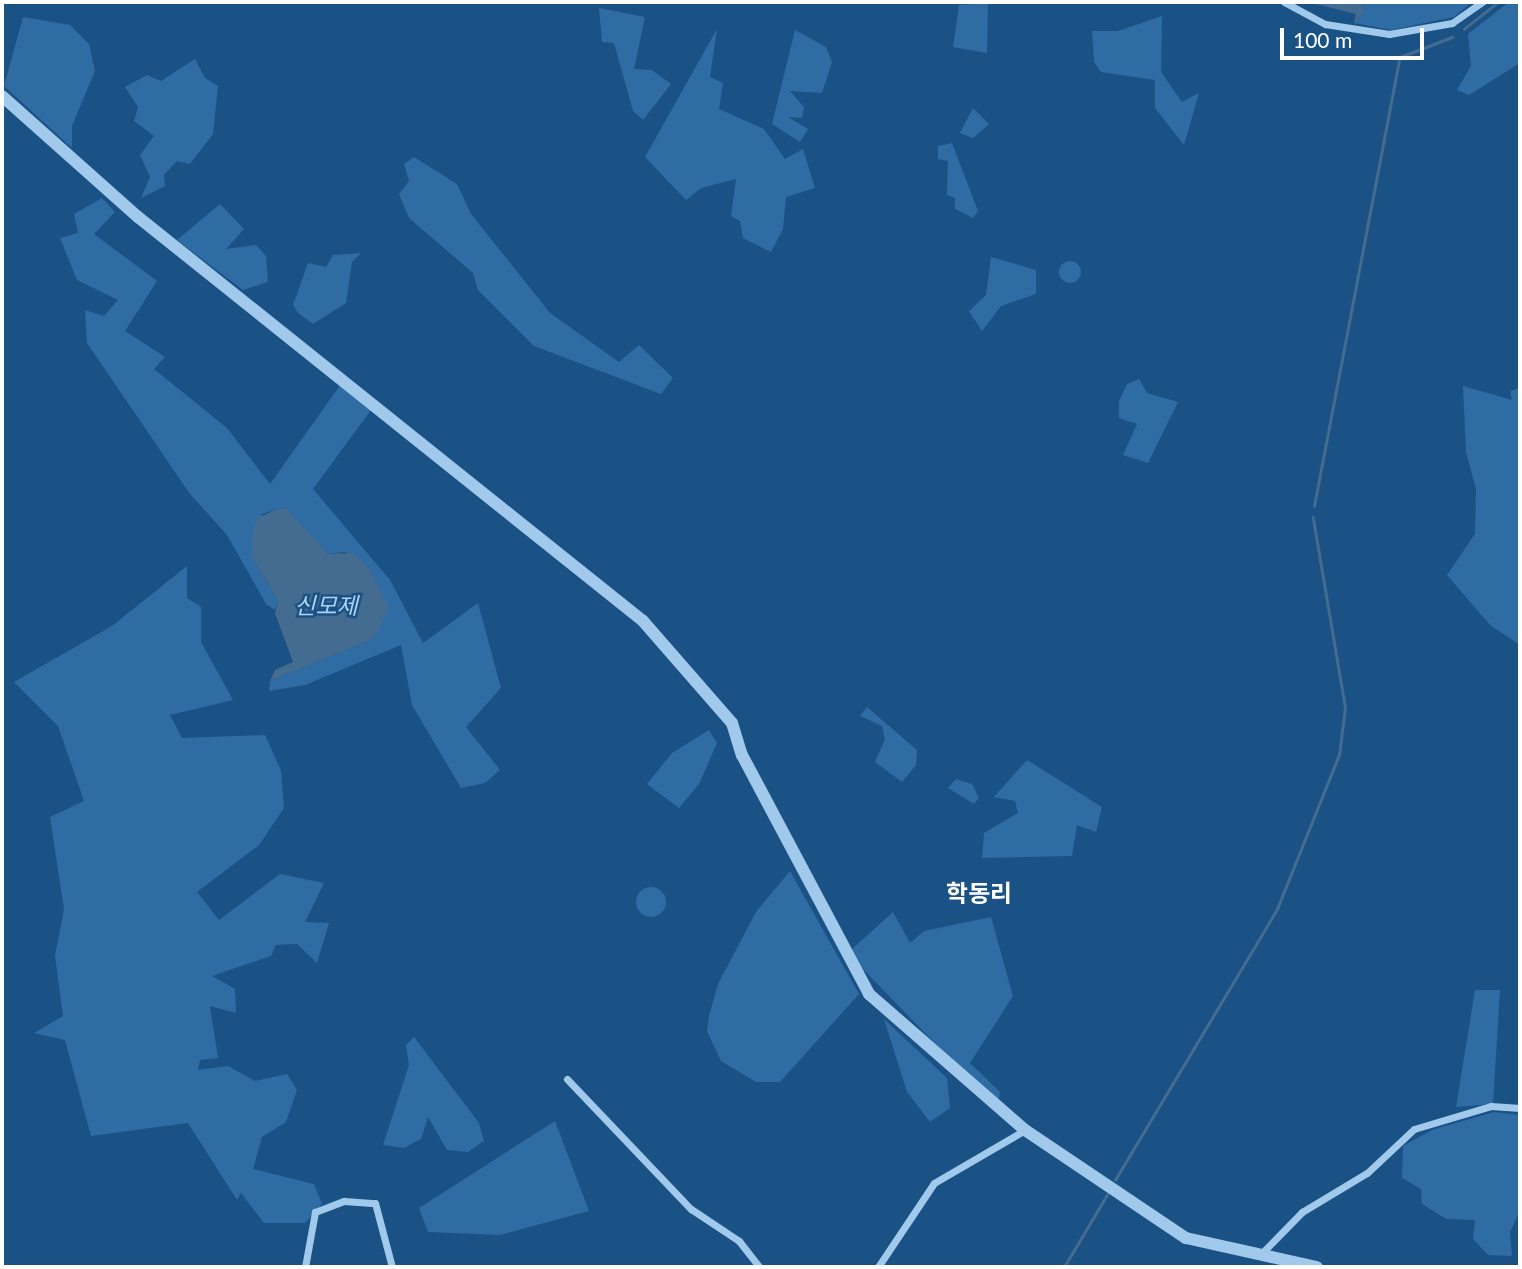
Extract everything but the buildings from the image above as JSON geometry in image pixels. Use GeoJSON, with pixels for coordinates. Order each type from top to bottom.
{"type":"FeatureCollection","features":[{"type":"Feature","properties":{"kind":"street"},"geometry":{"type":"LineString","coordinates":[[1284,2],[1325,24],[1389,34],[1452,23],[1482,2]]}},
{"type":"Feature","properties":{"kind":"street"},"geometry":{"type":"LineString","coordinates":[[2,96],[138,217],[643,621],[732,723],[742,755],[869,994],[1025,1130],[1186,1238],[1213,1249],[1261,1254],[1317,1267]]}},
{"type":"Feature","properties":{"kind":"street"},"geometry":{"type":"LineString","coordinates":[[567,1079],[691,1209],[739,1241],[760,1267]]}},
{"type":"Feature","properties":{"kind":"street"},"geometry":{"type":"LineString","coordinates":[[1261,1254],[1302,1212],[1367,1173],[1414,1129],[1491,1106],[1520,1108]]}},
{"type":"Feature","properties":{"kind":"street"},"geometry":{"type":"LineString","coordinates":[[878,1267],[934,1184],[1025,1130]]}},
{"type":"Feature","properties":{"kind":"street"},"geometry":{"type":"LineString","coordinates":[[305,1267],[315,1212],[344,1200],[376,1203],[391,1267]]}},
{"type":"Feature","properties":{"kind":"street"},"geometry":{"type":"LineString","coordinates":[[1261,1254],[1268,1267]]}},
{"type":"Feature","properties":{"kind":"shaded area"},"geometry":{"type":"Polygon","coordinates":[[[1358,2],[1472,2],[1454,17],[1391,30],[1354,23],[1366,10],[1358,2]]]}},
{"type":"Feature","properties":{"kind":"shaded area"},"geometry":{"type":"Polygon","coordinates":[[[1509,2],[1520,2],[1520,63],[1469,95],[1457,90],[1471,66],[1468,34],[1509,2]]]}},
{"type":"Feature","properties":{"kind":"shaded area"},"geometry":{"type":"Polygon","coordinates":[[[988,3],[987,53],[953,47],[959,5],[988,3]]]}},
{"type":"Feature","properties":{"kind":"shaded area"},"geometry":{"type":"Polygon","coordinates":[[[599,8],[645,17],[634,69],[652,70],[671,84],[643,120],[633,111],[614,43],[602,42],[599,8]]]}},
{"type":"Feature","properties":{"kind":"shaded area"},"geometry":{"type":"Polygon","coordinates":[[[1162,16],[1161,72],[1182,102],[1199,93],[1184,145],[1155,108],[1155,80],[1101,72],[1094,62],[1092,31],[1118,31],[1162,16]]]}},
{"type":"Feature","properties":{"kind":"shaded area"},"geometry":{"type":"Polygon","coordinates":[[[23,17],[70,25],[89,44],[95,71],[72,126],[72,148],[4,86],[23,17]]]}},
{"type":"Feature","properties":{"kind":"shaded area"},"geometry":{"type":"Polygon","coordinates":[[[717,29],[710,77],[723,83],[719,109],[764,129],[785,159],[803,149],[815,188],[786,197],[783,229],[771,252],[743,238],[740,221],[731,216],[736,179],[701,188],[686,200],[645,157],[717,29]]]}},
{"type":"Feature","properties":{"kind":"shaded area"},"geometry":{"type":"Polygon","coordinates":[[[795,30],[826,47],[832,62],[822,93],[790,91],[804,107],[802,118],[788,117],[808,129],[800,142],[772,124],[795,30]]]}},
{"type":"Feature","properties":{"kind":"shaded area"},"geometry":{"type":"Polygon","coordinates":[[[195,59],[205,78],[218,86],[213,134],[190,164],[177,161],[164,175],[165,186],[141,198],[150,177],[140,155],[154,136],[134,121],[138,107],[125,87],[147,75],[161,81],[195,59]]]}},
{"type":"Feature","properties":{"kind":"shaded area"},"geometry":{"type":"Polygon","coordinates":[[[973,108],[989,124],[973,138],[960,133],[973,108]]]}},
{"type":"Feature","properties":{"kind":"shaded area"},"geometry":{"type":"Polygon","coordinates":[[[952,143],[978,211],[973,218],[955,209],[955,198],[947,195],[948,161],[938,159],[938,146],[952,143]]]}},
{"type":"Feature","properties":{"kind":"shaded area"},"geometry":{"type":"Polygon","coordinates":[[[414,157],[457,184],[471,214],[550,313],[619,362],[639,345],[673,378],[661,394],[534,346],[478,290],[473,273],[409,218],[399,194],[409,181],[404,164],[414,157]]]}},
{"type":"Feature","properties":{"kind":"shaded area"},"geometry":{"type":"Polygon","coordinates":[[[102,198],[115,212],[94,234],[157,281],[125,331],[165,357],[154,369],[227,428],[270,484],[341,384],[371,410],[313,489],[390,580],[423,643],[478,603],[501,688],[466,727],[500,770],[485,783],[461,788],[412,705],[401,645],[305,685],[269,691],[270,681],[373,639],[384,600],[369,568],[345,552],[328,554],[287,510],[278,509],[262,514],[252,557],[278,601],[275,610],[266,604],[227,535],[190,494],[87,343],[85,310],[104,316],[118,300],[77,280],[60,238],[78,233],[74,214],[102,198]]]}},
{"type":"Feature","properties":{"kind":"shaded area"},"geometry":{"type":"Polygon","coordinates":[[[220,204],[244,229],[226,249],[256,245],[266,256],[268,282],[243,290],[177,240],[220,204]]]}},
{"type":"Feature","properties":{"kind":"shaded area"},"geometry":{"type":"Polygon","coordinates":[[[361,253],[352,262],[346,303],[313,324],[298,313],[293,305],[308,263],[326,267],[333,255],[361,253]]]}},
{"type":"Feature","properties":{"kind":"shaded area"},"geometry":{"type":"Polygon","coordinates":[[[991,257],[1036,270],[1036,294],[1001,306],[982,331],[969,311],[986,295],[991,257]]]}},
{"type":"Feature","properties":{"kind":"shaded area"},"geometry":{"type":"Polygon","coordinates":[[[1070,261],[1080,268],[1081,272],[1074,282],[1070,283],[1060,276],[1059,272],[1066,262],[1070,261]]]}},
{"type":"Feature","properties":{"kind":"shaded area"},"geometry":{"type":"Polygon","coordinates":[[[1139,379],[1147,393],[1178,402],[1148,463],[1123,455],[1137,424],[1119,418],[1119,401],[1127,384],[1139,379]]]}},
{"type":"Feature","properties":{"kind":"shaded area"},"geometry":{"type":"Polygon","coordinates":[[[1463,386],[1512,400],[1510,391],[1520,388],[1520,645],[1490,625],[1447,575],[1475,534],[1476,489],[1466,452],[1463,386]]]}},
{"type":"Feature","properties":{"kind":"shaded area"},"geometry":{"type":"Polygon","coordinates":[[[187,566],[187,598],[201,607],[201,642],[233,700],[170,715],[182,738],[265,735],[281,771],[284,808],[259,845],[197,892],[219,920],[280,874],[324,883],[305,922],[329,923],[317,963],[297,944],[276,945],[271,956],[212,976],[235,989],[236,1013],[210,1006],[218,1058],[200,1060],[198,1070],[228,1066],[255,1081],[287,1074],[297,1090],[286,1122],[262,1137],[253,1169],[314,1184],[322,1204],[305,1223],[264,1223],[241,1193],[237,1200],[188,1123],[91,1136],[65,1040],[34,1033],[63,1016],[55,956],[64,909],[50,817],[84,801],[58,726],[14,682],[112,626],[187,566]]]}},
{"type":"Feature","properties":{"kind":"shaded area"},"geometry":{"type":"Polygon","coordinates":[[[867,707],[917,750],[916,765],[902,782],[875,762],[885,739],[882,726],[860,716],[867,707]]]}},
{"type":"Feature","properties":{"kind":"shaded area"},"geometry":{"type":"Polygon","coordinates":[[[709,730],[717,743],[699,784],[679,808],[647,784],[672,753],[709,730]]]}},
{"type":"Feature","properties":{"kind":"shaded area"},"geometry":{"type":"Polygon","coordinates":[[[1027,760],[1102,807],[1096,832],[1077,825],[1072,856],[982,858],[984,833],[1018,813],[1015,801],[994,797],[1027,760]]]}},
{"type":"Feature","properties":{"kind":"shaded area"},"geometry":{"type":"Polygon","coordinates":[[[956,779],[972,784],[979,798],[974,804],[948,788],[956,779]]]}},
{"type":"Feature","properties":{"kind":"shaded area"},"geometry":{"type":"Polygon","coordinates":[[[790,871],[859,994],[780,1082],[756,1082],[721,1061],[707,1031],[709,1016],[718,984],[756,912],[790,871]]]}},
{"type":"Feature","properties":{"kind":"shaded area"},"geometry":{"type":"Polygon","coordinates":[[[651,887],[662,891],[666,902],[662,913],[651,917],[640,913],[636,902],[640,891],[651,887]]]}},
{"type":"Feature","properties":{"kind":"shaded area"},"geometry":{"type":"Polygon","coordinates":[[[893,912],[910,943],[924,931],[991,917],[1013,996],[970,1063],[1000,1092],[999,1099],[986,1096],[860,966],[852,949],[893,912]]]}},
{"type":"Feature","properties":{"kind":"shaded area"},"geometry":{"type":"Polygon","coordinates":[[[1475,990],[1500,990],[1493,1104],[1456,1107],[1475,990]]]}},
{"type":"Feature","properties":{"kind":"shaded area"},"geometry":{"type":"Polygon","coordinates":[[[884,1019],[947,1078],[950,1108],[930,1122],[907,1092],[884,1019]]]}},
{"type":"Feature","properties":{"kind":"shaded area"},"geometry":{"type":"Polygon","coordinates":[[[414,1037],[479,1123],[484,1141],[468,1152],[447,1150],[428,1117],[421,1139],[404,1148],[383,1145],[409,1065],[406,1045],[414,1037]]]}},
{"type":"Feature","properties":{"kind":"shaded area"},"geometry":{"type":"Polygon","coordinates":[[[1494,1112],[1520,1115],[1520,1210],[1510,1232],[1512,1256],[1488,1255],[1473,1239],[1475,1220],[1446,1219],[1422,1204],[1421,1189],[1402,1178],[1403,1146],[1432,1130],[1494,1112]]]}},
{"type":"Feature","properties":{"kind":"shaded area"},"geometry":{"type":"Polygon","coordinates":[[[555,1121],[589,1211],[500,1235],[428,1232],[419,1208],[555,1121]]]}},
{"type":"Feature","properties":{"kind":"water"},"geometry":{"type":"Polygon","coordinates":[[[1308,2],[1358,2],[1366,10],[1354,23],[1356,14],[1308,2]]]}},
{"type":"Feature","properties":{"kind":"water","name":"신모제"},"geometry":{"type":"Polygon","coordinates":[[[278,509],[287,509],[328,554],[353,553],[369,568],[389,609],[373,639],[270,681],[275,670],[293,662],[275,613],[278,601],[252,557],[252,537],[257,518],[278,509]]]}},
{"type":"Feature","properties":{"kind":"waterway"},"geometry":{"type":"LineString","coordinates":[[1464,29],[1498,2]]}},
{"type":"Feature","properties":{"kind":"waterway"},"geometry":{"type":"LineString","coordinates":[[1314,506],[1400,57],[1452,37]]}},
{"type":"Feature","properties":{"kind":"waterway"},"geometry":{"type":"LineString","coordinates":[[1115,1180],[1277,909],[1339,755],[1345,708],[1313,518]]}},
{"type":"Feature","properties":{"kind":"waterway"},"geometry":{"type":"LineString","coordinates":[[1064,1267],[1107,1195]]}},
{"type":"Feature","properties":{"kind":"district","name":"학동리"},"geometry":{"type":"Point","coordinates":[979,893]}}]}
